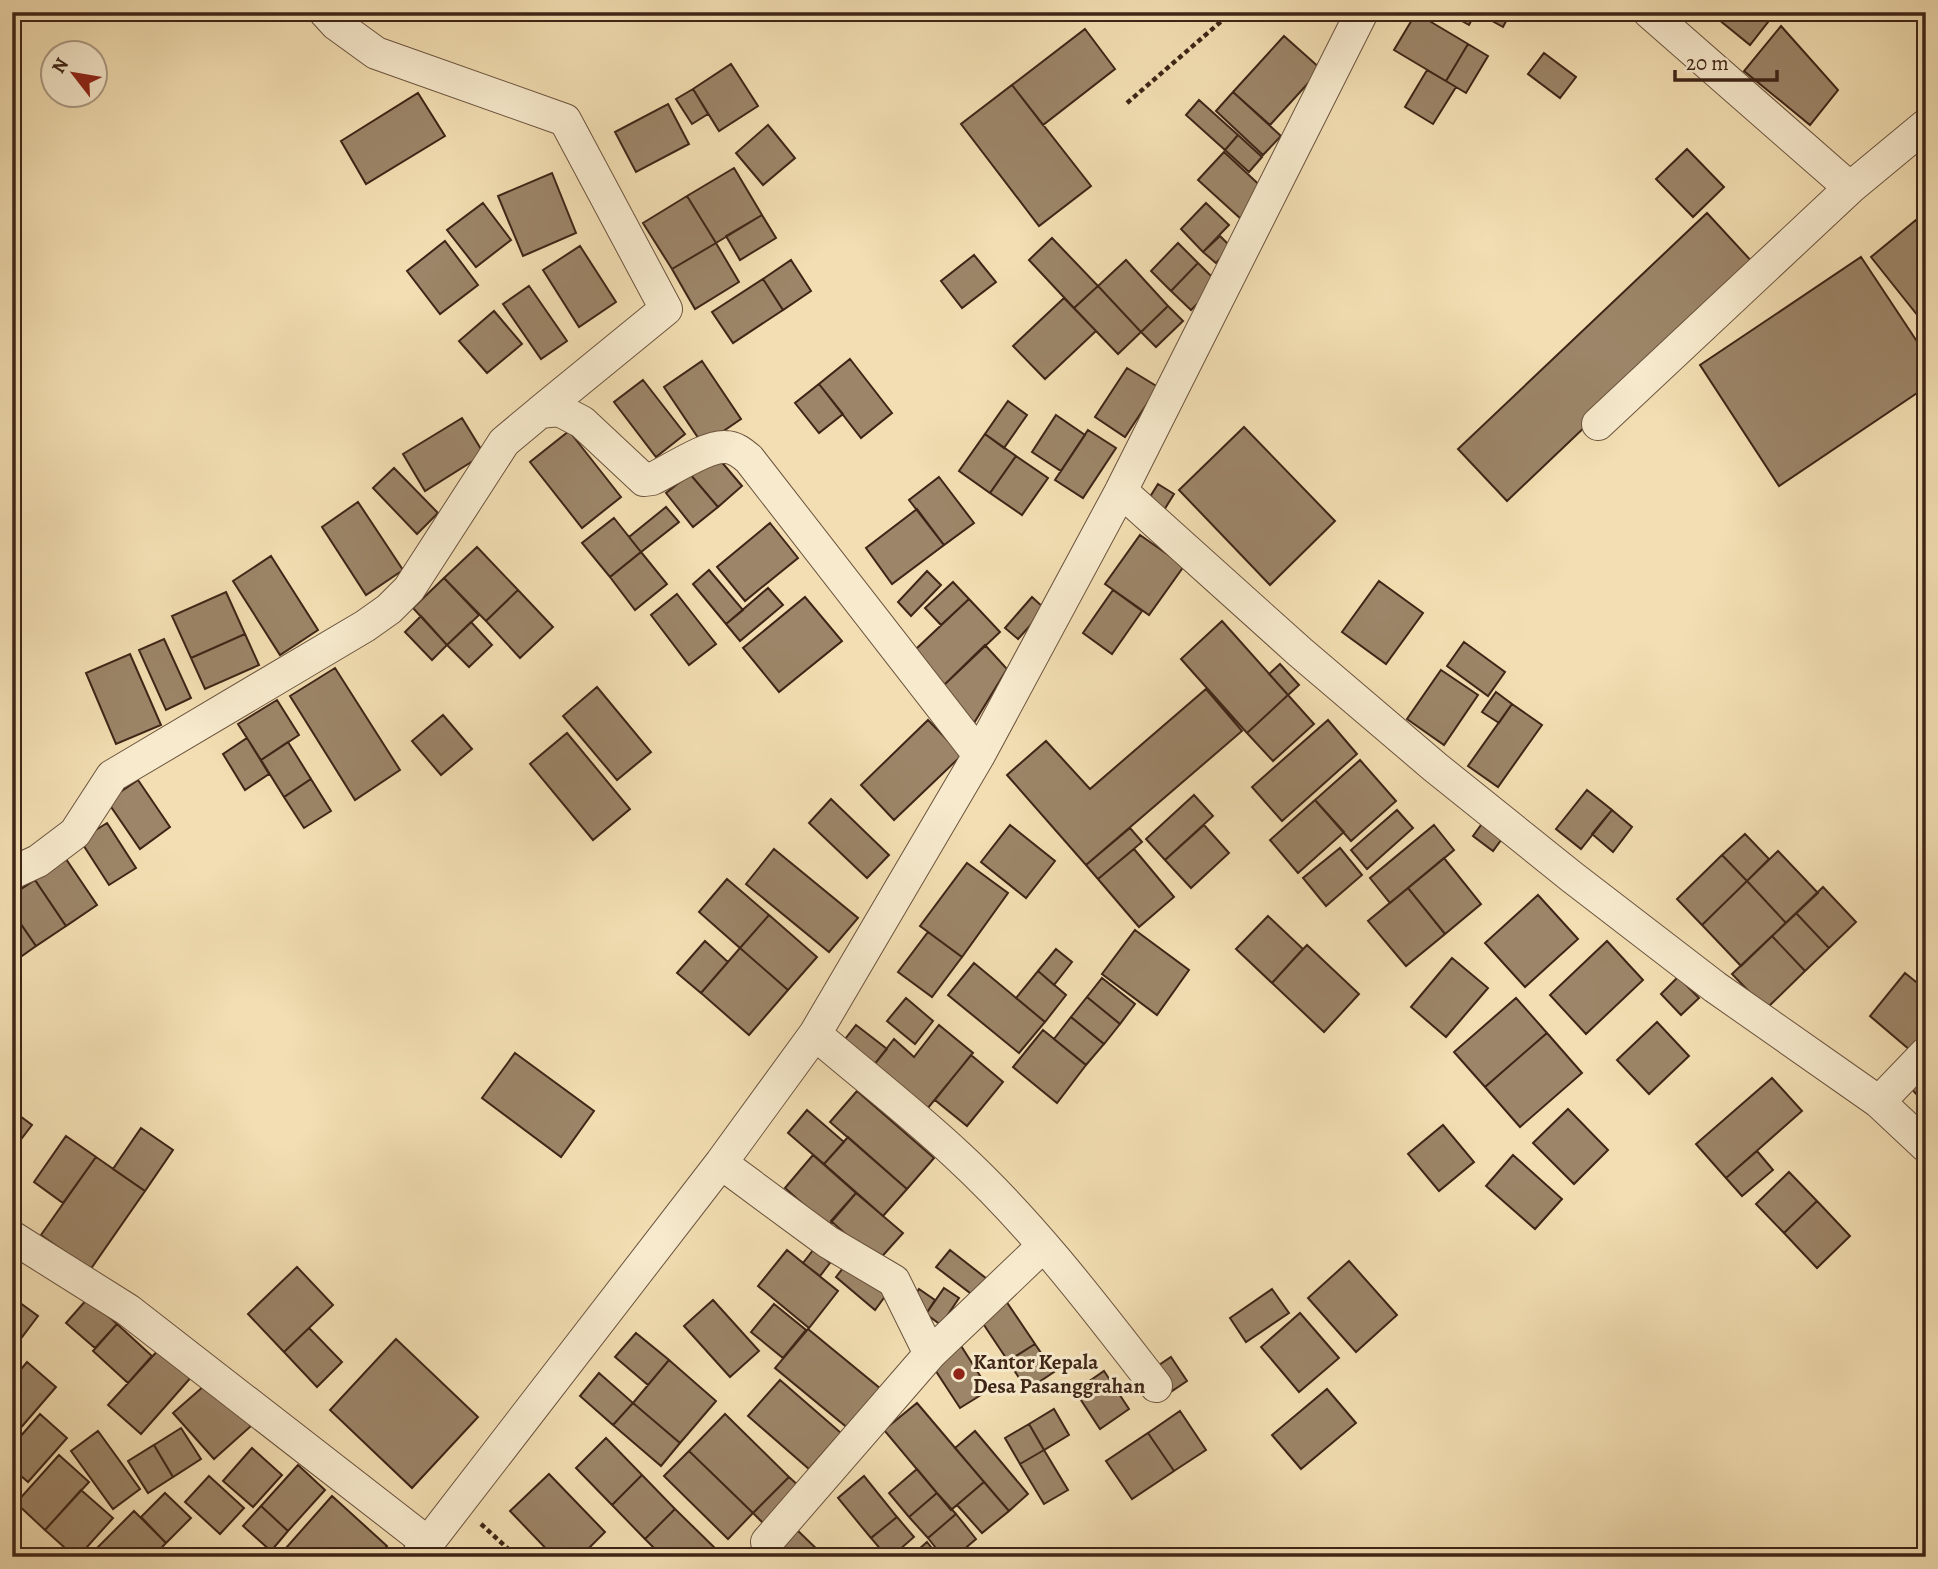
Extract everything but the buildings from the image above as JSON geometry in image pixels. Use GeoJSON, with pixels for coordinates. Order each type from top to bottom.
{"type":"FeatureCollection","features":[{"type":"Feature","properties":{"kind":"street"},"geometry":{"type":"LineString","coordinates":[[12,873],[38,861],[75,833],[112,776],[389,610],[409,589],[505,442],[666,309],[565,120],[376,53],[336,24],[325,12]]}},
{"type":"Feature","properties":{"kind":"street"},"geometry":{"type":"LineString","coordinates":[[12,1237],[128,1310],[423,1550],[721,1163],[815,1034],[979,755],[1121,491],[1362,12]]}},
{"type":"Feature","properties":{"kind":"street"},"geometry":{"type":"LineString","coordinates":[[1649,12],[1850,188]]}},
{"type":"Feature","properties":{"kind":"street"},"geometry":{"type":"LineString","coordinates":[[1598,424],[1850,188],[1926,125]]}},
{"type":"Feature","properties":{"kind":"street"},"geometry":{"type":"LineString","coordinates":[[540,412],[559,410],[582,422],[644,480],[653,479],[715,448],[727,446],[740,451],[749,459],[979,755]]}},
{"type":"Feature","properties":{"kind":"street"},"geometry":{"type":"LineString","coordinates":[[1121,491],[1300,652],[1487,809],[1714,987],[1879,1102],[1926,1146]]}},
{"type":"Feature","properties":{"kind":"street"},"geometry":{"type":"LineString","coordinates":[[815,1034],[958,1156],[1081,1290],[1156,1386]]}},
{"type":"Feature","properties":{"kind":"street"},"geometry":{"type":"LineString","coordinates":[[1879,1102],[1926,1054]]}},
{"type":"Feature","properties":{"kind":"street"},"geometry":{"type":"LineString","coordinates":[[721,1163],[828,1242],[894,1281],[930,1354]]}},
{"type":"Feature","properties":{"kind":"street"},"geometry":{"type":"LineString","coordinates":[[767,1542],[930,1354],[1043,1246]]}},
{"type":"Feature","properties":{"kind":"path"},"geometry":{"type":"LineString","coordinates":[[1127,103],[1232,12]]}},
{"type":"Feature","properties":{"kind":"path"},"geometry":{"type":"LineString","coordinates":[[459,1504],[517,1557]]}},
{"type":"Feature","properties":{"kind":"place","name":"Kantor Kepala Desa Pasanggrahan"},"geometry":{"type":"Point","coordinates":[959,1374]}}]}
